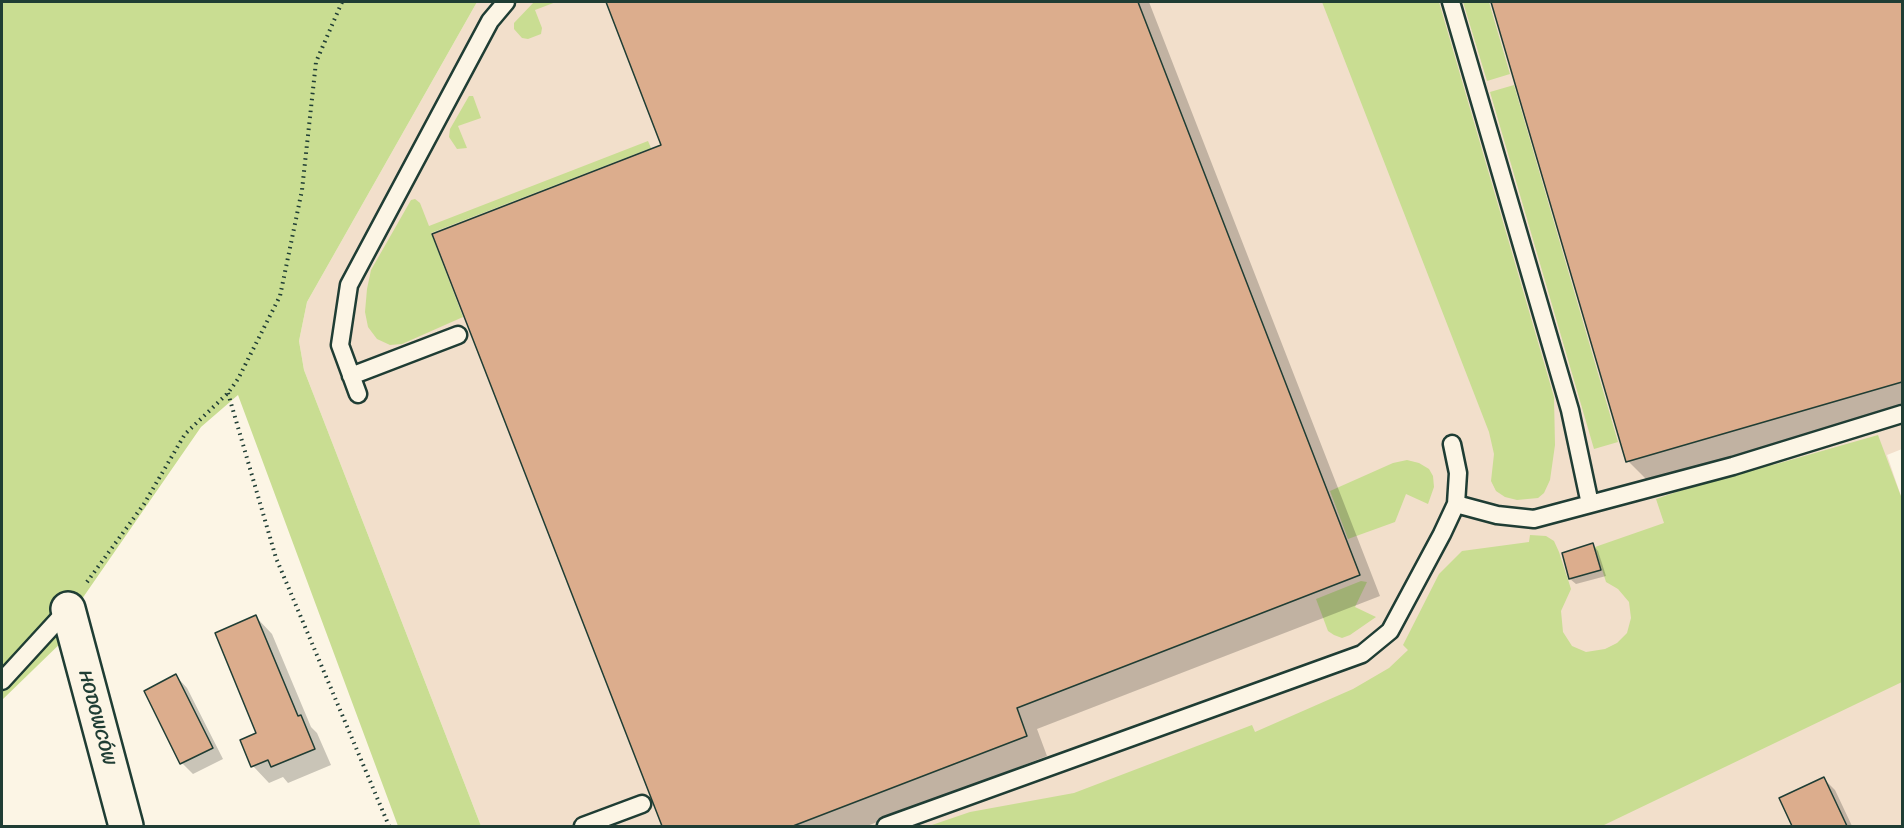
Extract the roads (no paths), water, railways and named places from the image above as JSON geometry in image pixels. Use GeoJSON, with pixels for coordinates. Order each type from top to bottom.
{"type":"FeatureCollection","features":[{"type":"Feature","properties":{"kind":"street","name":"HODOWCÓW"},"geometry":{"type":"LineString","coordinates":[[68,609],[126,826]]}},
{"type":"Feature","properties":{"kind":"lane"},"geometry":{"type":"LineString","coordinates":[[358,394],[340,345],[349,285],[490,21],[506,2]]}},
{"type":"Feature","properties":{"kind":"lane"},"geometry":{"type":"LineString","coordinates":[[1452,2],[1570,410],[1590,504]]}},
{"type":"Feature","properties":{"kind":"lane"},"geometry":{"type":"LineString","coordinates":[[351,376],[458,335]]}},
{"type":"Feature","properties":{"kind":"lane"},"geometry":{"type":"LineString","coordinates":[[1456,504],[1497,515],[1534,519],[1733,466],[1902,414]]}},
{"type":"Feature","properties":{"kind":"lane"},"geometry":{"type":"LineString","coordinates":[[886,826],[1362,654],[1390,631],[1456,504],[1458,473],[1452,444]]}},
{"type":"Feature","properties":{"kind":"lane"},"geometry":{"type":"LineString","coordinates":[[2,681],[68,609]]}},
{"type":"Feature","properties":{"kind":"lane"},"geometry":{"type":"LineString","coordinates":[[583,826],[642,804]]}}]}
